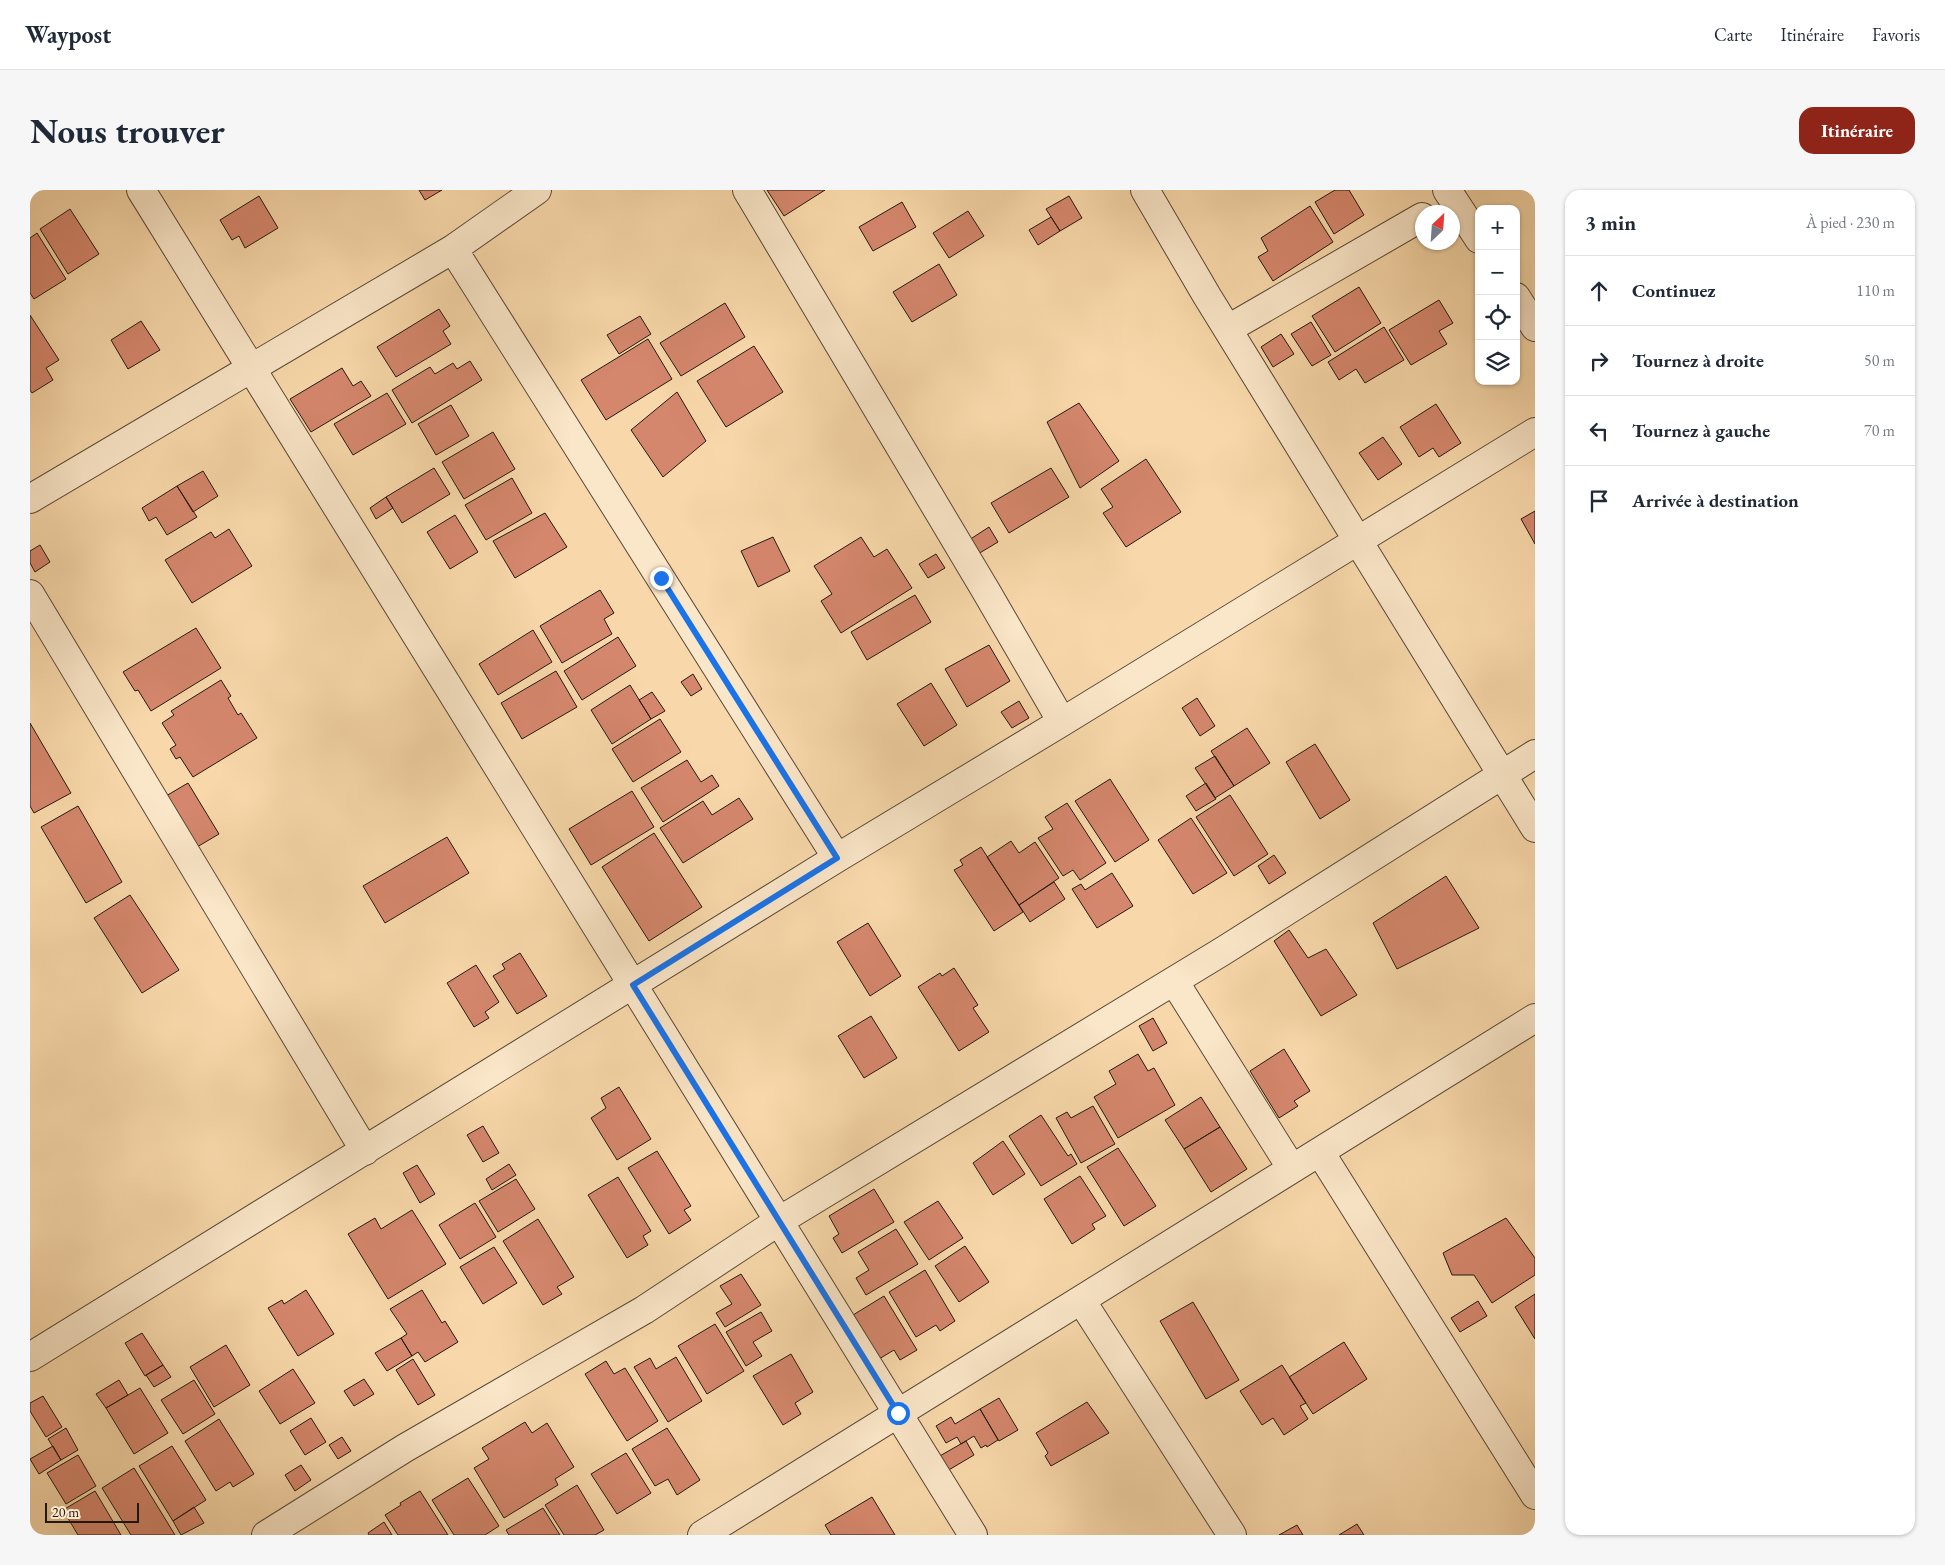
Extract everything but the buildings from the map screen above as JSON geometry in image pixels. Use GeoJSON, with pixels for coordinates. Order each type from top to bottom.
{"type":"FeatureCollection","features":[{"type":"Feature","properties":{"kind":"street"},"geometry":{"type":"LineString","coordinates":[[141,190],[974,1535]]}},
{"type":"Feature","properties":{"kind":"street"},"geometry":{"type":"LineString","coordinates":[[30,499],[252,370],[453,249],[537,190]]}},
{"type":"Feature","properties":{"kind":"street"},"geometry":{"type":"LineString","coordinates":[[747,190],[1062,722]]}},
{"type":"Feature","properties":{"kind":"street"},"geometry":{"type":"LineString","coordinates":[[1145,190],[1228,329],[1535,828]]}},
{"type":"Feature","properties":{"kind":"street"},"geometry":{"type":"LineString","coordinates":[[1444,201],[1475,234]]}},
{"type":"Feature","properties":{"kind":"street"},"geometry":{"type":"LineString","coordinates":[[1228,329],[1415,221]]}},
{"type":"Feature","properties":{"kind":"street"},"geometry":{"type":"LineString","coordinates":[[453,249],[837,858]]}},
{"type":"Feature","properties":{"kind":"street"},"geometry":{"type":"LineString","coordinates":[[1520,303],[1535,327]]}},
{"type":"Feature","properties":{"kind":"street"},"geometry":{"type":"LineString","coordinates":[[30,1357],[837,858],[1535,432]]}},
{"type":"Feature","properties":{"kind":"street"},"geometry":{"type":"LineString","coordinates":[[30,594],[365,1151]]}},
{"type":"Feature","properties":{"kind":"street"},"geometry":{"type":"LineString","coordinates":[[266,1535],[405,1448],[644,1310],[779,1221],[1174,981],[1535,754]]}},
{"type":"Feature","properties":{"kind":"street"},"geometry":{"type":"LineString","coordinates":[[1174,981],[1292,1169]]}},
{"type":"Feature","properties":{"kind":"street"},"geometry":{"type":"LineString","coordinates":[[702,1535],[1535,1018]]}},
{"type":"Feature","properties":{"kind":"street"},"geometry":{"type":"LineString","coordinates":[[1320,1152],[1535,1495]]}},
{"type":"Feature","properties":{"kind":"street"},"geometry":{"type":"LineString","coordinates":[[1081,1300],[1232,1535]]}},
{"type":"Feature","properties":{"kind":"route"},"geometry":{"type":"LineString","coordinates":[[661,578],[837,858],[633,985],[898,1413]]}}]}
